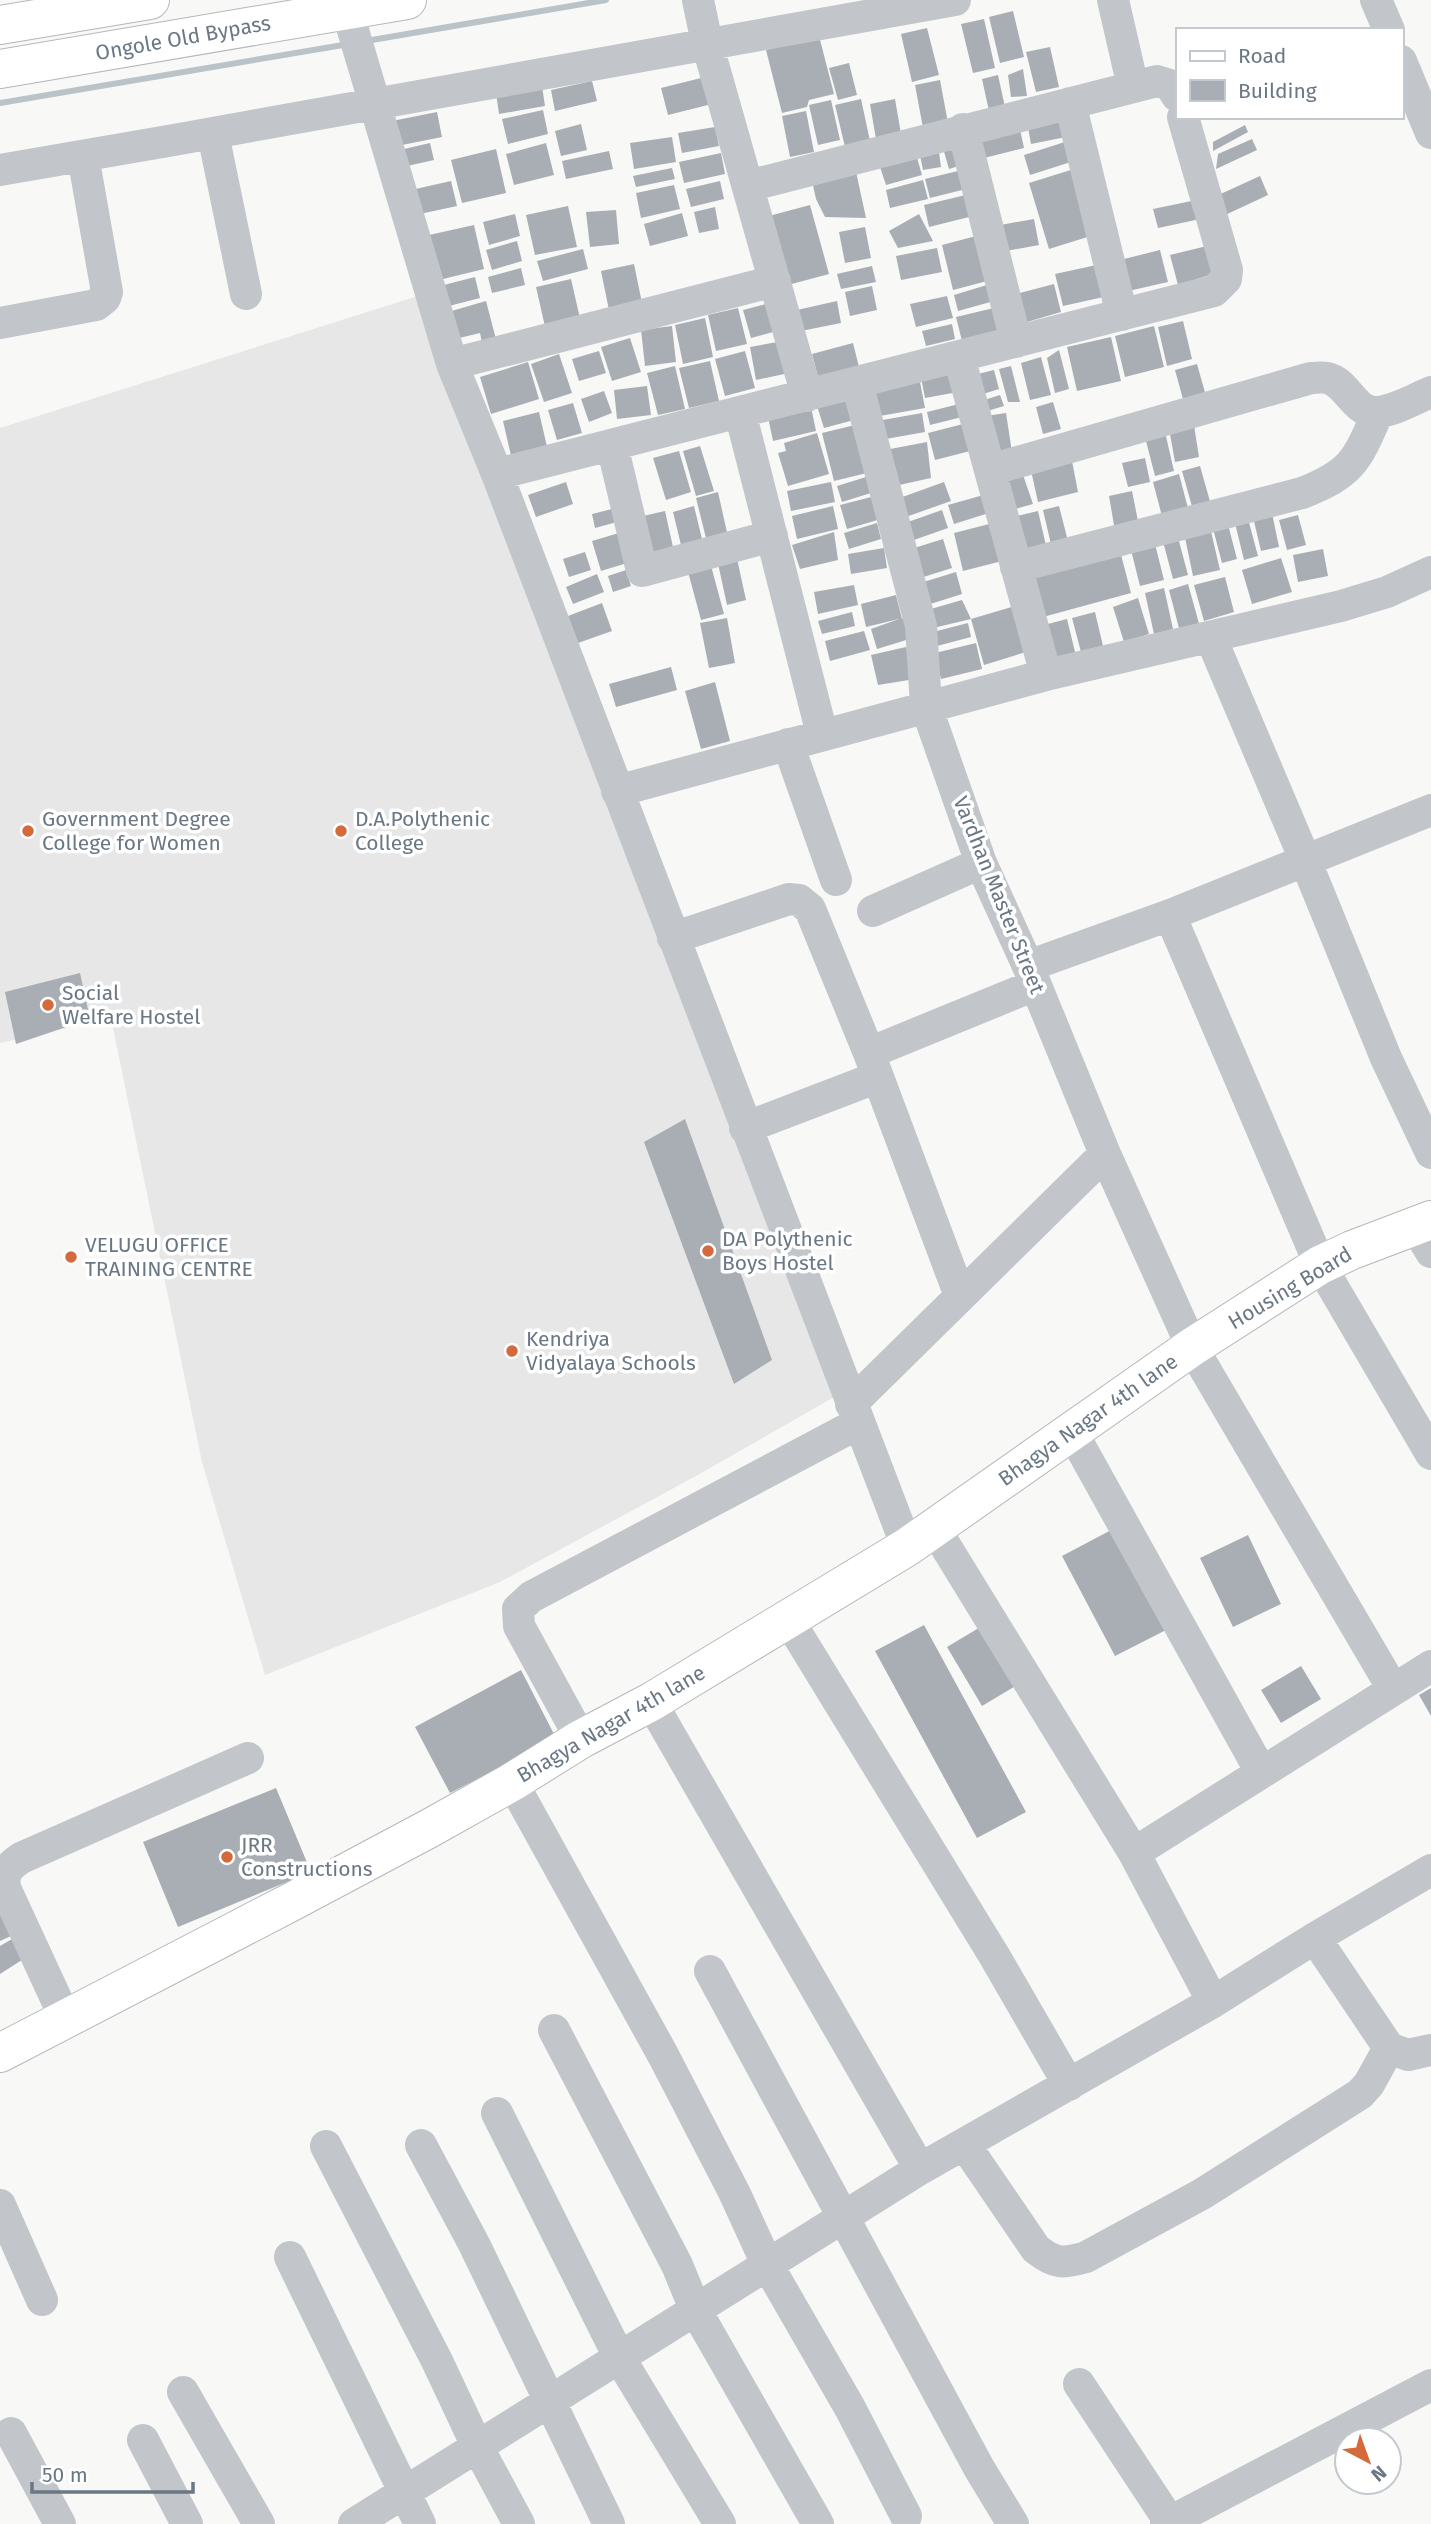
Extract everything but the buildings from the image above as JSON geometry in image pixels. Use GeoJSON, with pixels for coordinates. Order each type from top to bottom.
{"type":"FeatureCollection","features":[{"type":"Feature","properties":{"kind":"main road","name":"Ongole Old Bypass"},"geometry":{"type":"LineString","coordinates":[[0,25],[150,0]]}},
{"type":"Feature","properties":{"kind":"main road","name":"Ongole Old Bypass"},"geometry":{"type":"LineString","coordinates":[[0,69],[407,0]]}},
{"type":"Feature","properties":{"kind":"main road","name":"Housing Board"},"geometry":{"type":"LineString","coordinates":[[1192,1347],[1320,1265],[1426,1232]]}},
{"type":"Feature","properties":{"kind":"main road","name":"Bhagya Nagar 4th lane"},"geometry":{"type":"LineString","coordinates":[[0,2053],[293,1901],[652,1702],[921,1538],[1192,1347]]}},
{"type":"Feature","properties":{"kind":"street"},"geometry":{"type":"LineString","coordinates":[[0,170],[213,134],[374,102],[703,24],[956,0]]}},
{"type":"Feature","properties":{"kind":"street"},"geometry":{"type":"LineString","coordinates":[[1114,0],[1133,87]]}},
{"type":"Feature","properties":{"kind":"street"},"geometry":{"type":"LineString","coordinates":[[1376,0],[1388,28]]}},
{"type":"Feature","properties":{"kind":"street"},"geometry":{"type":"LineString","coordinates":[[347,10],[452,364],[497,474],[855,1413],[921,1538],[1134,1853],[1213,2003]]}},
{"type":"Feature","properties":{"kind":"street"},"geometry":{"type":"LineString","coordinates":[[703,24],[807,396]]}},
{"type":"Feature","properties":{"kind":"street"},"geometry":{"type":"LineString","coordinates":[[1403,66],[1431,133]]}},
{"type":"Feature","properties":{"kind":"street"},"geometry":{"type":"LineString","coordinates":[[748,186],[1133,87],[1163,82],[1170,85],[1176,94]]}},
{"type":"Feature","properties":{"kind":"street"},"geometry":{"type":"LineString","coordinates":[[1070,103],[1122,315]]}},
{"type":"Feature","properties":{"kind":"street"},"geometry":{"type":"LineString","coordinates":[[497,474],[1214,291],[1226,279],[1227,270],[1184,119]]}},
{"type":"Feature","properties":{"kind":"street"},"geometry":{"type":"LineString","coordinates":[[963,129],[1016,342]]}},
{"type":"Feature","properties":{"kind":"street"},"geometry":{"type":"LineString","coordinates":[[213,134],[246,295]]}},
{"type":"Feature","properties":{"kind":"street"},"geometry":{"type":"LineString","coordinates":[[0,323],[96,305],[105,298],[107,292],[83,156]]}},
{"type":"Feature","properties":{"kind":"street"},"geometry":{"type":"LineString","coordinates":[[452,364],[775,281]]}},
{"type":"Feature","properties":{"kind":"street"},"geometry":{"type":"LineString","coordinates":[[959,357],[1046,675]]}},
{"type":"Feature","properties":{"kind":"street"},"geometry":{"type":"LineString","coordinates":[[990,470],[1311,378],[1326,377],[1335,381],[1360,407],[1369,411],[1378,412],[1431,392]]}},
{"type":"Feature","properties":{"kind":"street","name":"Vardhan Master Street"},"geometry":{"type":"LineString","coordinates":[[857,383],[921,626],[926,706],[981,863],[1105,1154],[1192,1347],[1393,1689]]}},
{"type":"Feature","properties":{"kind":"street"},"geometry":{"type":"LineString","coordinates":[[740,412],[822,734]]}},
{"type":"Feature","properties":{"kind":"street"},"geometry":{"type":"LineString","coordinates":[[1016,567],[1302,493],[1327,483],[1341,475],[1353,463],[1378,412]]}},
{"type":"Feature","properties":{"kind":"street"},"geometry":{"type":"LineString","coordinates":[[612,445],[642,571],[772,536]]}},
{"type":"Feature","properties":{"kind":"street"},"geometry":{"type":"LineString","coordinates":[[617,791],[1046,675],[1341,606],[1387,592],[1431,572]]}},
{"type":"Feature","properties":{"kind":"street"},"geometry":{"type":"LineString","coordinates":[[1211,638],[1307,862],[1386,1058],[1431,1153]]}},
{"type":"Feature","properties":{"kind":"street"},"geometry":{"type":"LineString","coordinates":[[788,744],[836,880]]}},
{"type":"Feature","properties":{"kind":"street"},"geometry":{"type":"LineString","coordinates":[[745,1128],[873,1065],[1031,976],[1170,915],[1431,810]]}},
{"type":"Feature","properties":{"kind":"street"},"geometry":{"type":"LineString","coordinates":[[873,911],[981,863]]}},
{"type":"Feature","properties":{"kind":"street"},"geometry":{"type":"LineString","coordinates":[[673,938],[789,899],[799,900],[810,909],[873,1065],[960,1296]]}},
{"type":"Feature","properties":{"kind":"street"},"geometry":{"type":"LineString","coordinates":[[1170,915],[1320,1265],[1431,1454]]}},
{"type":"Feature","properties":{"kind":"street"},"geometry":{"type":"LineString","coordinates":[[581,1739],[519,1626],[519,1609],[531,1597],[855,1413],[960,1296],[1105,1154]]}},
{"type":"Feature","properties":{"kind":"street"},"geometry":{"type":"LineString","coordinates":[[1072,1432],[1261,1773]]}},
{"type":"Feature","properties":{"kind":"street"},"geometry":{"type":"LineString","coordinates":[[788,1619],[995,1957],[1069,2085]]}},
{"type":"Feature","properties":{"kind":"street"},"geometry":{"type":"LineString","coordinates":[[1134,1853],[1431,1666]]}},
{"type":"Feature","properties":{"kind":"street"},"geometry":{"type":"LineString","coordinates":[[652,1702],[919,2169]]}},
{"type":"Feature","properties":{"kind":"street"},"geometry":{"type":"LineString","coordinates":[[66,2020],[5,1888],[4,1875],[9,1866],[21,1858],[248,1758]]}},
{"type":"Feature","properties":{"kind":"street"},"geometry":{"type":"LineString","coordinates":[[512,1782],[663,2055],[767,2263],[850,2408],[906,2516]]}},
{"type":"Feature","properties":{"kind":"street"},"geometry":{"type":"LineString","coordinates":[[354,2524],[919,2169],[1213,2003],[1315,1938],[1431,1870]]}},
{"type":"Feature","properties":{"kind":"street"},"geometry":{"type":"LineString","coordinates":[[1315,1938],[1389,2048],[1408,2055],[1431,2050]]}},
{"type":"Feature","properties":{"kind":"street"},"geometry":{"type":"LineString","coordinates":[[710,1971],[979,2468],[1013,2524]]}},
{"type":"Feature","properties":{"kind":"street"},"geometry":{"type":"LineString","coordinates":[[554,2030],[677,2265],[695,2309],[818,2524]]}},
{"type":"Feature","properties":{"kind":"street"},"geometry":{"type":"LineString","coordinates":[[965,2145],[1036,2249],[1050,2260],[1068,2262],[1086,2257],[1202,2194],[1360,2094],[1369,2084],[1389,2048]]}},
{"type":"Feature","properties":{"kind":"street"},"geometry":{"type":"LineString","coordinates":[[497,2113],[619,2357],[720,2524]]}},
{"type":"Feature","properties":{"kind":"street"},"geometry":{"type":"LineString","coordinates":[[421,2145],[474,2244],[609,2524]]}},
{"type":"Feature","properties":{"kind":"street"},"geometry":{"type":"LineString","coordinates":[[326,2146],[519,2524]]}},
{"type":"Feature","properties":{"kind":"street"},"geometry":{"type":"LineString","coordinates":[[0,2205],[42,2300]]}},
{"type":"Feature","properties":{"kind":"street"},"geometry":{"type":"LineString","coordinates":[[290,2257],[420,2524]]}},
{"type":"Feature","properties":{"kind":"street"},"geometry":{"type":"LineString","coordinates":[[1079,2384],[1168,2523],[1431,2385]]}},
{"type":"Feature","properties":{"kind":"street"},"geometry":{"type":"LineString","coordinates":[[183,2392],[258,2524]]}},
{"type":"Feature","properties":{"kind":"street"},"geometry":{"type":"LineString","coordinates":[[10,2433],[60,2524]]}},
{"type":"Feature","properties":{"kind":"street"},"geometry":{"type":"LineString","coordinates":[[143,2440],[187,2524]]}},
{"type":"Feature","properties":{"kind":"shaded area","name":"D.A.Polythenic College"},"geometry":{"type":"Polygon","coordinates":[[[421,295],[843,1392],[696,1476],[500,1582],[265,1675],[202,1462],[111,1018],[0,1043],[0,428],[421,295]]]}},
{"type":"Feature","properties":{"kind":"waterway"},"geometry":{"type":"LineString","coordinates":[[366,41],[606,0]]}},
{"type":"Feature","properties":{"kind":"waterway"},"geometry":{"type":"LineString","coordinates":[[0,103],[349,44]]}},
{"type":"Feature","properties":{"kind":"place","name":"Government Degree College for Women"},"geometry":{"type":"Point","coordinates":[28,831]}},
{"type":"Feature","properties":{"kind":"place","name":"D.A.Polythenic College"},"geometry":{"type":"Point","coordinates":[341,831]}},
{"type":"Feature","properties":{"kind":"place","name":"Social Welfare Hostel"},"geometry":{"type":"Point","coordinates":[48,1005]}},
{"type":"Feature","properties":{"kind":"place","name":"DA Polythenic Boys Hostel"},"geometry":{"type":"Point","coordinates":[708,1251]}},
{"type":"Feature","properties":{"kind":"place","name":"VELUGU OFFICE TRAINING CENTRE"},"geometry":{"type":"Point","coordinates":[71,1257]}},
{"type":"Feature","properties":{"kind":"place","name":"Kendriya Vidyalaya Schools"},"geometry":{"type":"Point","coordinates":[512,1351]}},
{"type":"Feature","properties":{"kind":"place","name":"JRR Constructions"},"geometry":{"type":"Point","coordinates":[227,1857]}}]}
